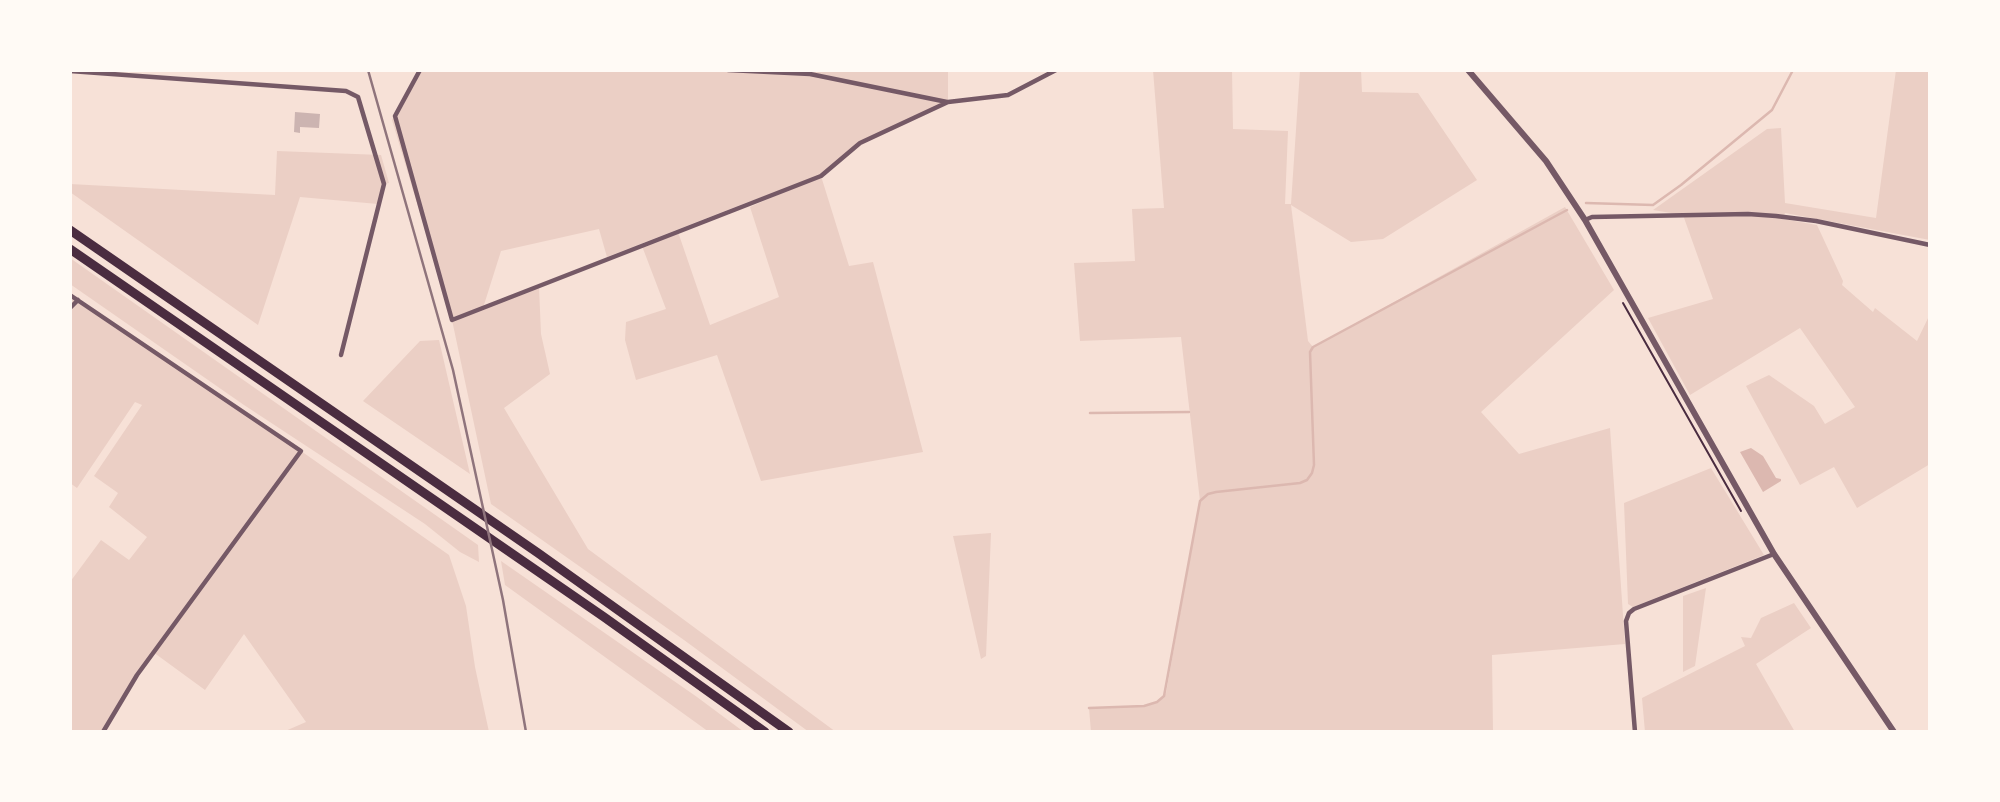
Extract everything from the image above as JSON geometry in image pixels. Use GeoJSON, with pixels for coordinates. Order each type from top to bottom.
{"type":"FeatureCollection","features":[{"type":"Feature","properties":{"kind":"highway"},"geometry":{"type":"LineString","coordinates":[[70,230],[538,553],[789,732]]}},
{"type":"Feature","properties":{"kind":"highway"},"geometry":{"type":"LineString","coordinates":[[70,249],[532,567],[765,732]]}},
{"type":"Feature","properties":{"kind":"street"},"geometry":{"type":"LineString","coordinates":[[420,70],[396,116],[453,320],[821,176],[860,144],[948,102]]}},
{"type":"Feature","properties":{"kind":"street"},"geometry":{"type":"LineString","coordinates":[[728,70],[810,74],[948,102],[1008,95],[1056,70]]}},
{"type":"Feature","properties":{"kind":"street"},"geometry":{"type":"LineString","coordinates":[[1468,70],[1546,161],[1585,220],[1774,554],[1894,732]]}},
{"type":"Feature","properties":{"kind":"street"},"geometry":{"type":"LineString","coordinates":[[70,71],[346,91],[358,97],[384,184],[341,355]]}},
{"type":"Feature","properties":{"kind":"street"},"geometry":{"type":"LineString","coordinates":[[1585,220],[1592,217],[1748,214],[1776,216],[1816,221],[1930,245]]}},
{"type":"Feature","properties":{"kind":"street"},"geometry":{"type":"LineString","coordinates":[[70,295],[301,451],[136,675],[103,732]]}},
{"type":"Feature","properties":{"kind":"street"},"geometry":{"type":"LineString","coordinates":[[70,308],[78,300]]}},
{"type":"Feature","properties":{"kind":"street"},"geometry":{"type":"LineString","coordinates":[[1635,732],[1626,621],[1629,613],[1774,554]]}},
{"type":"Feature","properties":{"kind":"path"},"geometry":{"type":"LineString","coordinates":[[1619,295],[1741,512]]}},
{"type":"Feature","properties":{"kind":"shaded area"},"geometry":{"type":"Polygon","coordinates":[[[419,70],[948,70],[948,102],[860,143],[821,176],[849,266],[873,262],[923,452],[761,481],[717,355],[636,380],[625,340],[626,322],[666,309],[642,246],[678,232],[710,325],[779,297],[750,207],[809,181],[607,257],[599,229],[501,251],[483,308],[539,287],[541,334],[550,374],[504,408],[588,549],[836,732],[809,732],[491,504],[452,320],[392,120],[419,70]]]}},
{"type":"Feature","properties":{"kind":"shaded area"},"geometry":{"type":"Polygon","coordinates":[[[1153,70],[1232,70],[1233,129],[1288,131],[1285,204],[1291,204],[1300,70],[1361,70],[1362,92],[1418,93],[1477,180],[1383,239],[1351,242],[1291,205],[1308,341],[1313,347],[1565,207],[1614,290],[1481,412],[1519,454],[1610,428],[1625,644],[1492,655],[1493,732],[1091,732],[1089,708],[1144,706],[1157,702],[1166,693],[1200,501],[1181,337],[1080,341],[1074,263],[1135,261],[1132,209],[1164,208],[1153,70]]]}},
{"type":"Feature","properties":{"kind":"shaded area"},"geometry":{"type":"Polygon","coordinates":[[[1896,70],[1930,70],[1930,240],[1785,213],[1783,219],[1817,225],[1843,281],[1842,285],[1873,312],[1875,308],[1917,341],[1930,314],[1930,464],[1857,508],[1834,467],[1800,485],[1746,386],[1769,375],[1814,406],[1825,424],[1855,407],[1800,328],[1690,395],[1648,318],[1713,299],[1683,215],[1653,210],[1767,129],[1781,128],[1785,203],[1876,218],[1896,70]]]}},
{"type":"Feature","properties":{"kind":"shaded area"},"geometry":{"type":"Polygon","coordinates":[[[277,151],[381,155],[389,183],[384,184],[378,204],[300,197],[258,325],[70,192],[70,184],[275,195],[277,151]]]}},
{"type":"Feature","properties":{"kind":"shaded area"},"geometry":{"type":"Polygon","coordinates":[[[70,258],[478,545],[479,562],[460,552],[425,524],[244,405],[70,284],[70,258]]]}},
{"type":"Feature","properties":{"kind":"shaded area"},"geometry":{"type":"Polygon","coordinates":[[[70,295],[449,555],[466,606],[475,667],[489,732],[283,732],[306,722],[244,634],[205,690],[153,652],[103,732],[70,732],[70,582],[101,540],[129,560],[147,537],[109,507],[118,493],[94,476],[142,405],[135,402],[77,488],[70,483],[70,295]]]}},
{"type":"Feature","properties":{"kind":"shaded area"},"geometry":{"type":"Polygon","coordinates":[[[439,340],[470,474],[363,401],[420,341],[439,340]]]}},
{"type":"Feature","properties":{"kind":"shaded area"},"geometry":{"type":"Polygon","coordinates":[[[1751,448],[1763,456],[1776,478],[1781,479],[1763,492],[1740,452],[1751,448]]]}},
{"type":"Feature","properties":{"kind":"shaded area"},"geometry":{"type":"Polygon","coordinates":[[[1711,468],[1764,555],[1633,607],[1628,604],[1624,503],[1711,468]]]}},
{"type":"Feature","properties":{"kind":"shaded area"},"geometry":{"type":"Polygon","coordinates":[[[991,533],[986,656],[981,659],[953,536],[991,533]]]}},
{"type":"Feature","properties":{"kind":"shaded area"},"geometry":{"type":"Polygon","coordinates":[[[501,561],[744,732],[709,732],[505,585],[501,561]]]}},
{"type":"Feature","properties":{"kind":"shaded area"},"geometry":{"type":"Polygon","coordinates":[[[1706,588],[1695,666],[1683,672],[1683,596],[1706,588]]]}},
{"type":"Feature","properties":{"kind":"shaded area"},"geometry":{"type":"Polygon","coordinates":[[[1794,603],[1811,628],[1756,664],[1795,732],[1645,732],[1642,698],[1745,646],[1741,637],[1751,638],[1761,618],[1794,603]]]}},
{"type":"Feature","properties":{"kind":"building"},"geometry":{"type":"Polygon","coordinates":[[[295,112],[320,114],[319,128],[300,127],[300,133],[294,132],[295,112]]]}},
{"type":"Feature","properties":{"kind":"waterway"},"geometry":{"type":"LineString","coordinates":[[1586,203],[1653,205],[1772,110],[1793,70]]}},
{"type":"Feature","properties":{"kind":"waterway"},"geometry":{"type":"LineString","coordinates":[[1089,708],[1144,706],[1157,702],[1164,696],[1200,501],[1208,494],[1216,492],[1300,483],[1307,480],[1312,473],[1314,465],[1310,352],[1313,347],[1567,210]]}},
{"type":"Feature","properties":{"kind":"waterway"},"geometry":{"type":"LineString","coordinates":[[1090,413],[1189,412]]}},
{"type":"Feature","properties":{"kind":"railway"},"geometry":{"type":"LineString","coordinates":[[368,70],[453,370],[503,600],[526,732]]}}]}
